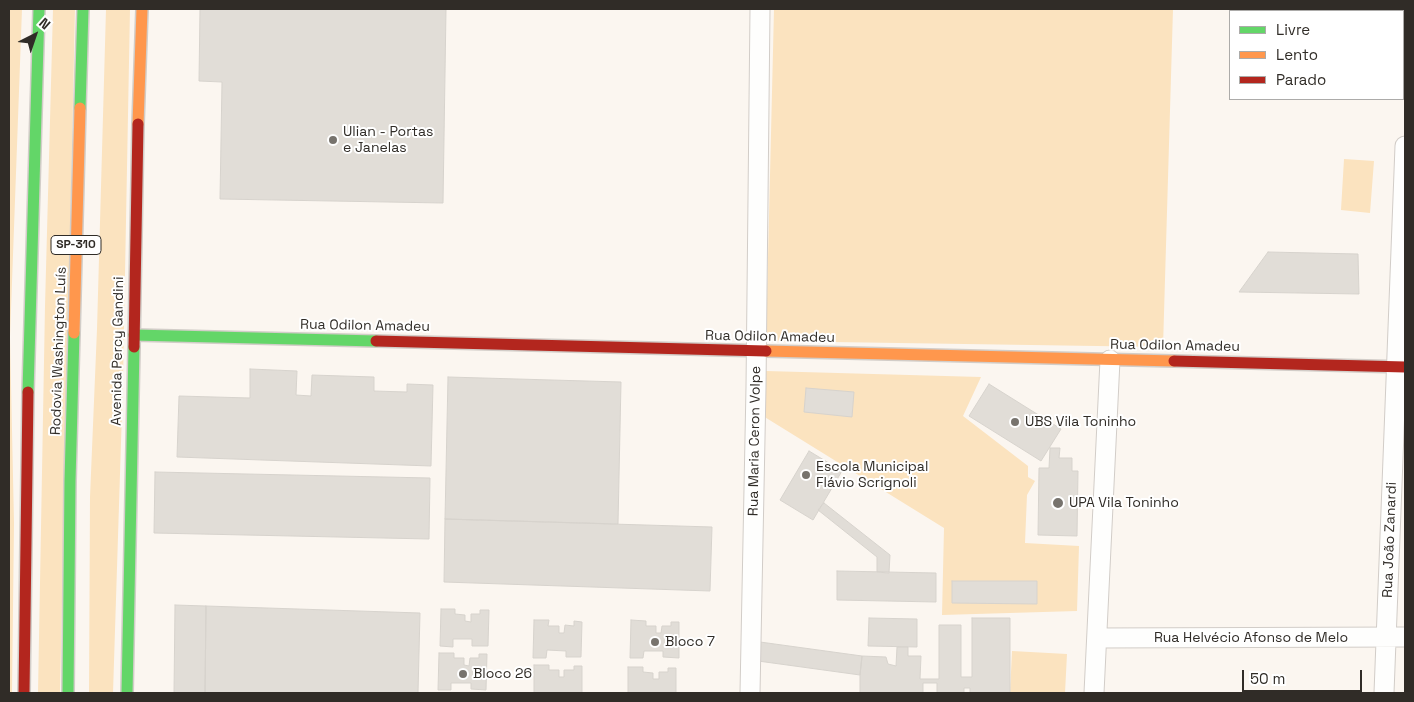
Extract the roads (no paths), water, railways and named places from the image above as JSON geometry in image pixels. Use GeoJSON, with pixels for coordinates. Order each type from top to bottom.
{"type":"FeatureCollection","features":[{"type":"Feature","properties":{"kind":"main road","name":"Rodovia Washington Luís"},"geometry":{"type":"LineString","coordinates":[[24,693],[28,374],[39,9]]}},
{"type":"Feature","properties":{"kind":"main road","name":"Rodovia Washington Luís"},"geometry":{"type":"LineString","coordinates":[[68,693],[70,481],[83,9]]}},
{"type":"Feature","properties":{"kind":"main road","name":"Avenida Percy Gandini"},"geometry":{"type":"LineString","coordinates":[[127,693],[139,74],[142,9]]}},
{"type":"Feature","properties":{"kind":"main road","name":"Rua Odilon Amadeu"},"geometry":{"type":"LineString","coordinates":[[134,335],[1401,367]]}},
{"type":"Feature","properties":{"kind":"street","name":"Rua Maria Ceron Volpe"},"geometry":{"type":"LineString","coordinates":[[750,693],[756,396],[760,9]]}},
{"type":"Feature","properties":{"kind":"street","name":"Rua João Zanardi"},"geometry":{"type":"LineString","coordinates":[[1384,693],[1401,367],[1405,146]]}},
{"type":"Feature","properties":{"kind":"street"},"geometry":{"type":"LineString","coordinates":[[1094,693],[1110,360]]}},
{"type":"Feature","properties":{"kind":"street","name":"Rua Helvécio Afonso de Melo"},"geometry":{"type":"LineString","coordinates":[[1097,638],[1405,637]]}},
{"type":"Feature","properties":{"kind":"place","name":"Ulian - Portas e Janelas"},"geometry":{"type":"Point","coordinates":[333,140]}},
{"type":"Feature","properties":{"kind":"place","name":"UBS Vila Toninho"},"geometry":{"type":"Point","coordinates":[1015,422]}},
{"type":"Feature","properties":{"kind":"place","name":"Escola Municipal Flávio Scrignoli"},"geometry":{"type":"Point","coordinates":[806,475]}},
{"type":"Feature","properties":{"kind":"place","name":"UPA Vila Toninho"},"geometry":{"type":"Point","coordinates":[1058,503]}},
{"type":"Feature","properties":{"kind":"place","name":"Bloco 7"},"geometry":{"type":"Point","coordinates":[655,642]}},
{"type":"Feature","properties":{"kind":"place","name":"Bloco 26"},"geometry":{"type":"Point","coordinates":[463,674]}}]}
